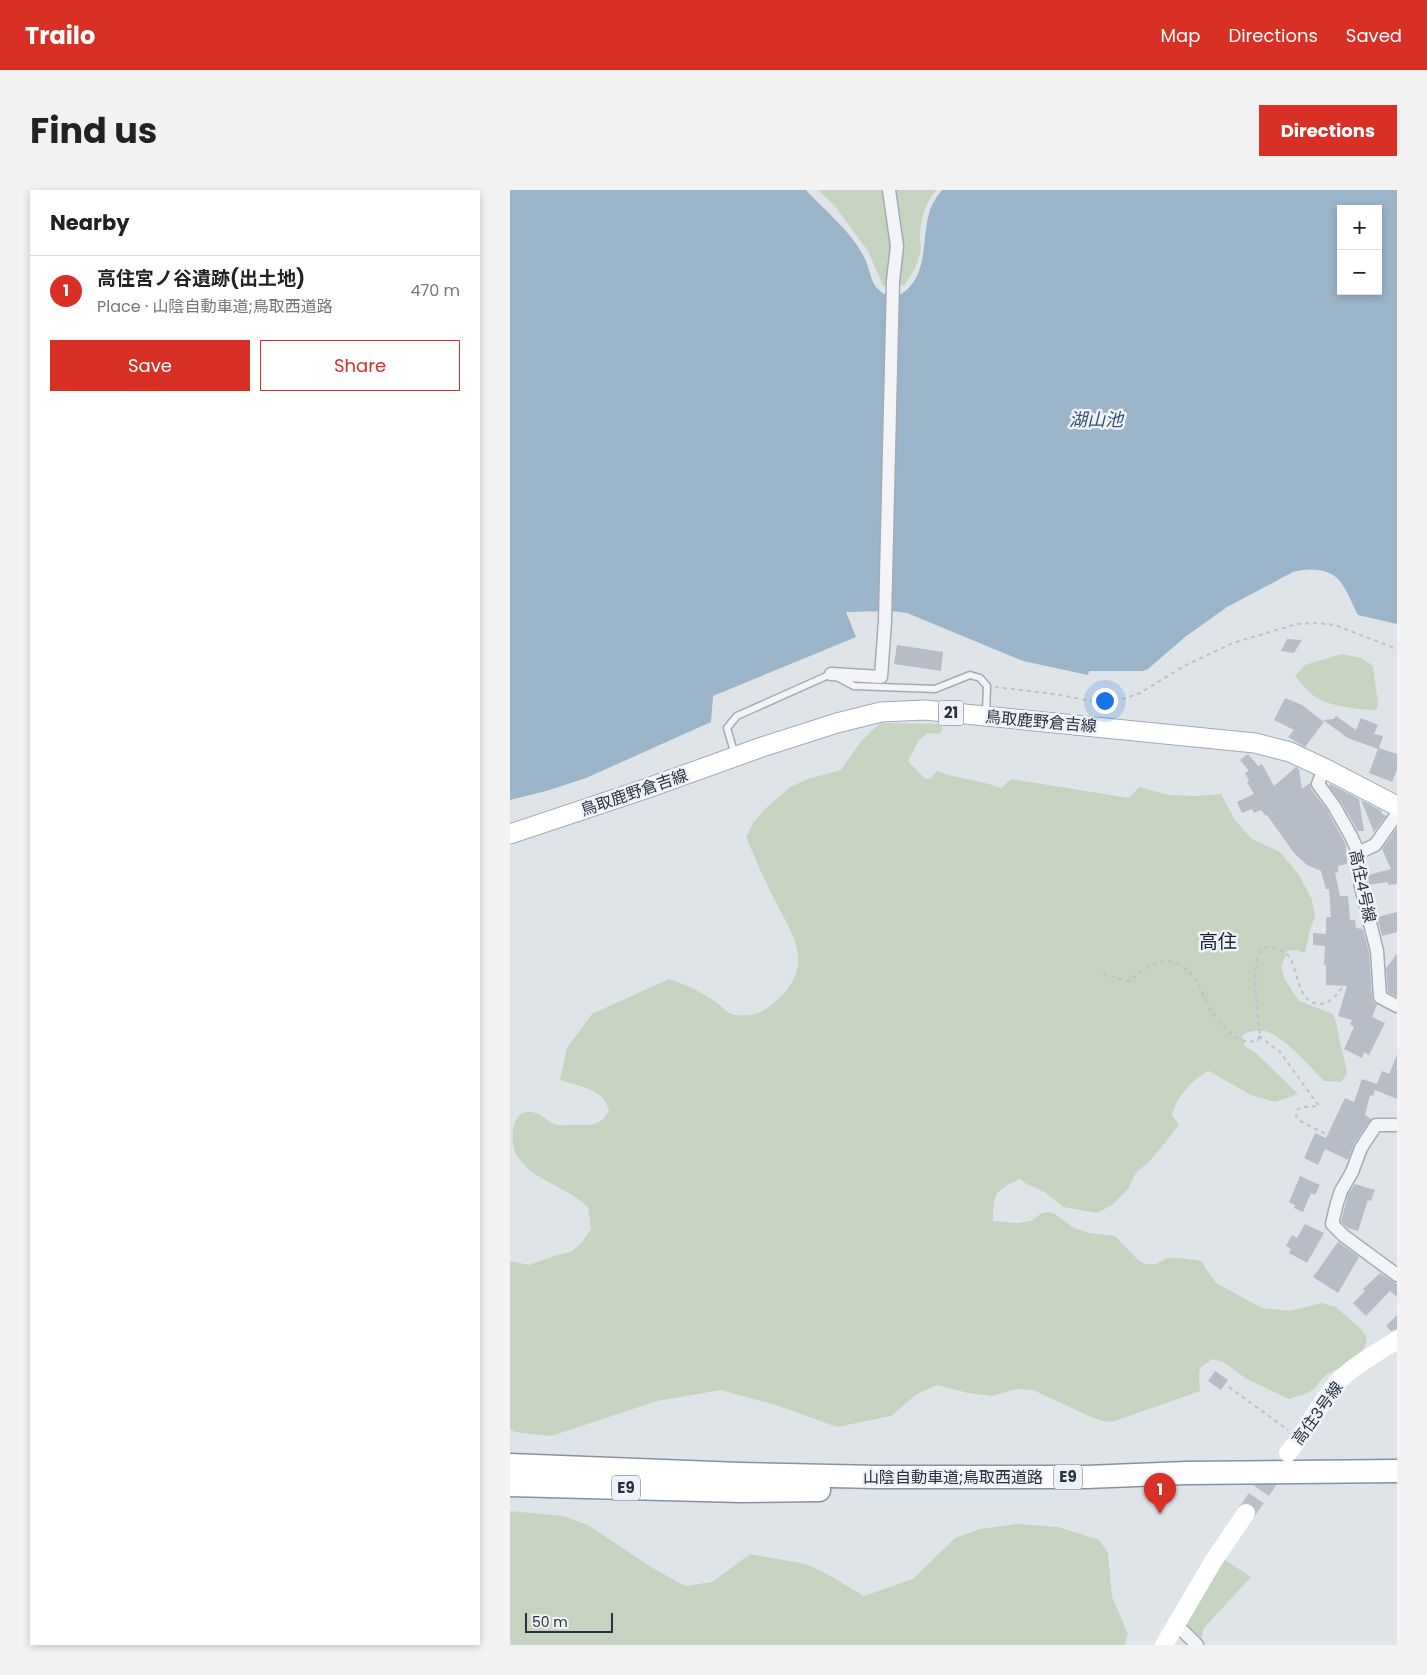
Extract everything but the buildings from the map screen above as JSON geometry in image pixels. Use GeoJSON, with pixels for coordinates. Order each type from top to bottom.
{"type":"FeatureCollection","features":[{"type":"Feature","properties":{"kind":"highway","name":"山陰自動車道;鳥取西道路"},"geometry":{"type":"LineString","coordinates":[[510,1465],[878,1477],[1086,1477],[1186,1473],[1397,1471]]}},
{"type":"Feature","properties":{"kind":"highway","name":"山陰自動車道;鳥取西道路"},"geometry":{"type":"LineString","coordinates":[[510,1485],[741,1491],[869,1490],[1084,1487],[1397,1478]]}},
{"type":"Feature","properties":{"kind":"main road","name":"鳥取鹿野倉吉線"},"geometry":{"type":"LineString","coordinates":[[510,834],[837,723],[881,712],[925,710],[1255,743],[1290,752],[1397,806]]}},
{"type":"Feature","properties":{"kind":"street"},"geometry":{"type":"LineString","coordinates":[[831,674],[882,676],[893,281],[897,246],[889,190]]}},
{"type":"Feature","properties":{"kind":"street","name":"高住4号線"},"geometry":{"type":"LineString","coordinates":[[1324,768],[1318,784],[1334,806],[1356,847],[1361,887],[1377,951],[1380,997],[1397,1006]]}},
{"type":"Feature","properties":{"kind":"street"},"geometry":{"type":"LineString","coordinates":[[1356,854],[1375,845],[1397,814]]}},
{"type":"Feature","properties":{"kind":"street"},"geometry":{"type":"LineString","coordinates":[[1397,1125],[1376,1125],[1359,1150],[1352,1172],[1336,1203],[1332,1224],[1344,1236],[1397,1275]]}},
{"type":"Feature","properties":{"kind":"street","name":"高住3号線"},"geometry":{"type":"LineString","coordinates":[[1288,1453],[1338,1382],[1364,1361],[1397,1340]]}},
{"type":"Feature","properties":{"kind":"street"},"geometry":{"type":"LineString","coordinates":[[1164,1645],[1214,1560],[1246,1513]]}},
{"type":"Feature","properties":{"kind":"street"},"geometry":{"type":"LineString","coordinates":[[1176,1624],[1197,1645]]}},
{"type":"Feature","properties":{"kind":"lane"},"geometry":{"type":"LineString","coordinates":[[736,756],[727,728],[738,716],[831,674],[854,686],[935,689],[970,675],[980,678],[988,686],[986,716]]}},
{"type":"Feature","properties":{"kind":"path"},"geometry":{"type":"LineString","coordinates":[[988,686],[1055,694],[1086,700],[1106,702],[1119,700],[1140,693],[1184,666],[1233,643],[1297,624],[1317,623],[1335,625],[1397,649]]}},
{"type":"Feature","properties":{"kind":"path"},"geometry":{"type":"LineString","coordinates":[[1102,974],[1128,981],[1155,962],[1170,961],[1181,964],[1189,971],[1198,985],[1211,1011],[1227,1029],[1243,1041],[1251,1042],[1258,1041],[1259,1036],[1254,973],[1256,958],[1263,948],[1268,946],[1284,951],[1290,958],[1304,997],[1312,1003],[1324,1004],[1329,1002],[1343,987]]}},
{"type":"Feature","properties":{"kind":"path"},"geometry":{"type":"LineString","coordinates":[[1259,1036],[1280,1052],[1319,1106],[1302,1107],[1297,1110],[1296,1116],[1302,1122],[1359,1150]]}},
{"type":"Feature","properties":{"kind":"path"},"geometry":{"type":"LineString","coordinates":[[1229,1387],[1300,1438]]}},
{"type":"Feature","properties":{"kind":"green space"},"geometry":{"type":"Polygon","coordinates":[[[818,190],[936,190],[922,218],[920,231],[921,249],[918,262],[905,285],[883,286],[868,251],[834,205],[818,190]]]}},
{"type":"Feature","properties":{"kind":"green space"},"geometry":{"type":"Polygon","coordinates":[[[1341,654],[1362,658],[1373,666],[1378,705],[1376,710],[1344,707],[1319,699],[1309,692],[1295,676],[1305,665],[1341,654]]]}},
{"type":"Feature","properties":{"kind":"green space"},"geometry":{"type":"Polygon","coordinates":[[[881,723],[939,724],[943,728],[939,734],[928,733],[919,740],[908,761],[925,779],[931,778],[937,771],[1001,788],[1011,779],[1129,798],[1139,787],[1169,795],[1196,796],[1221,794],[1235,820],[1252,839],[1280,852],[1299,875],[1312,900],[1315,916],[1305,953],[1296,950],[1287,951],[1281,967],[1285,980],[1299,1001],[1333,1014],[1347,1074],[1341,1082],[1324,1081],[1296,1053],[1272,1034],[1259,1031],[1242,1035],[1245,1046],[1256,1053],[1298,1094],[1275,1102],[1251,1095],[1209,1071],[1191,1083],[1181,1096],[1172,1115],[1179,1125],[1151,1160],[1136,1173],[1128,1189],[1112,1205],[1097,1213],[1063,1207],[1046,1193],[1020,1179],[1000,1190],[997,1194],[994,1204],[993,1221],[1017,1223],[1031,1221],[1042,1213],[1049,1212],[1055,1214],[1074,1228],[1089,1233],[1115,1236],[1138,1260],[1145,1264],[1156,1264],[1167,1258],[1201,1261],[1216,1283],[1262,1308],[1290,1311],[1321,1303],[1336,1307],[1362,1330],[1367,1338],[1362,1352],[1347,1364],[1326,1375],[1312,1390],[1289,1399],[1245,1378],[1225,1363],[1212,1359],[1200,1368],[1200,1391],[1112,1422],[1102,1421],[1089,1416],[1033,1390],[1016,1389],[992,1396],[968,1393],[937,1385],[917,1394],[891,1416],[837,1427],[776,1405],[721,1390],[657,1401],[551,1436],[515,1432],[510,1429],[510,1261],[529,1265],[571,1252],[582,1242],[591,1229],[588,1207],[575,1197],[533,1173],[517,1156],[513,1144],[513,1131],[517,1118],[521,1114],[531,1112],[539,1114],[557,1125],[584,1125],[594,1124],[602,1120],[609,1111],[602,1098],[596,1093],[560,1080],[567,1048],[592,1014],[669,979],[697,991],[716,1002],[729,1013],[735,1015],[753,1015],[766,1009],[789,987],[796,974],[797,948],[746,837],[753,823],[765,809],[790,787],[808,779],[841,770],[864,738],[881,723]]]}},
{"type":"Feature","properties":{"kind":"green space"},"geometry":{"type":"Polygon","coordinates":[[[510,1511],[563,1516],[588,1525],[651,1567],[685,1586],[712,1582],[750,1554],[806,1564],[864,1596],[913,1579],[955,1538],[980,1529],[1017,1524],[1058,1527],[1099,1540],[1108,1553],[1112,1597],[1128,1634],[1124,1645],[510,1645],[510,1511]]]}},
{"type":"Feature","properties":{"kind":"green space"},"geometry":{"type":"Polygon","coordinates":[[[1222,1558],[1251,1577],[1204,1628],[1200,1643],[1186,1626],[1185,1622],[1222,1558]]]}},
{"type":"Feature","properties":{"kind":"water","name":"湖山池"},"geometry":{"type":"Polygon","coordinates":[[[510,190],[806,190],[859,248],[875,286],[893,298],[905,291],[919,272],[930,210],[942,190],[1397,190],[1397,624],[1358,615],[1342,584],[1329,573],[1317,570],[1299,571],[1293,572],[1227,607],[1185,637],[1148,669],[1142,671],[1089,671],[1088,675],[1023,661],[907,613],[891,611],[846,612],[856,637],[713,696],[711,722],[586,778],[510,800],[510,190]]]}},
{"type":"Feature","properties":{"kind":"tunnel"},"geometry":{"type":"LineString","coordinates":[[1246,1513],[1280,1464]]}},
{"type":"Feature","properties":{"kind":"place","name":"高住宮ノ谷遺跡(出土地)"},"geometry":{"type":"Point","coordinates":[1160,1514]}},
{"type":"Feature","properties":{"kind":"district","name":"高住"},"geometry":{"type":"Point","coordinates":[1218,941]}}]}
